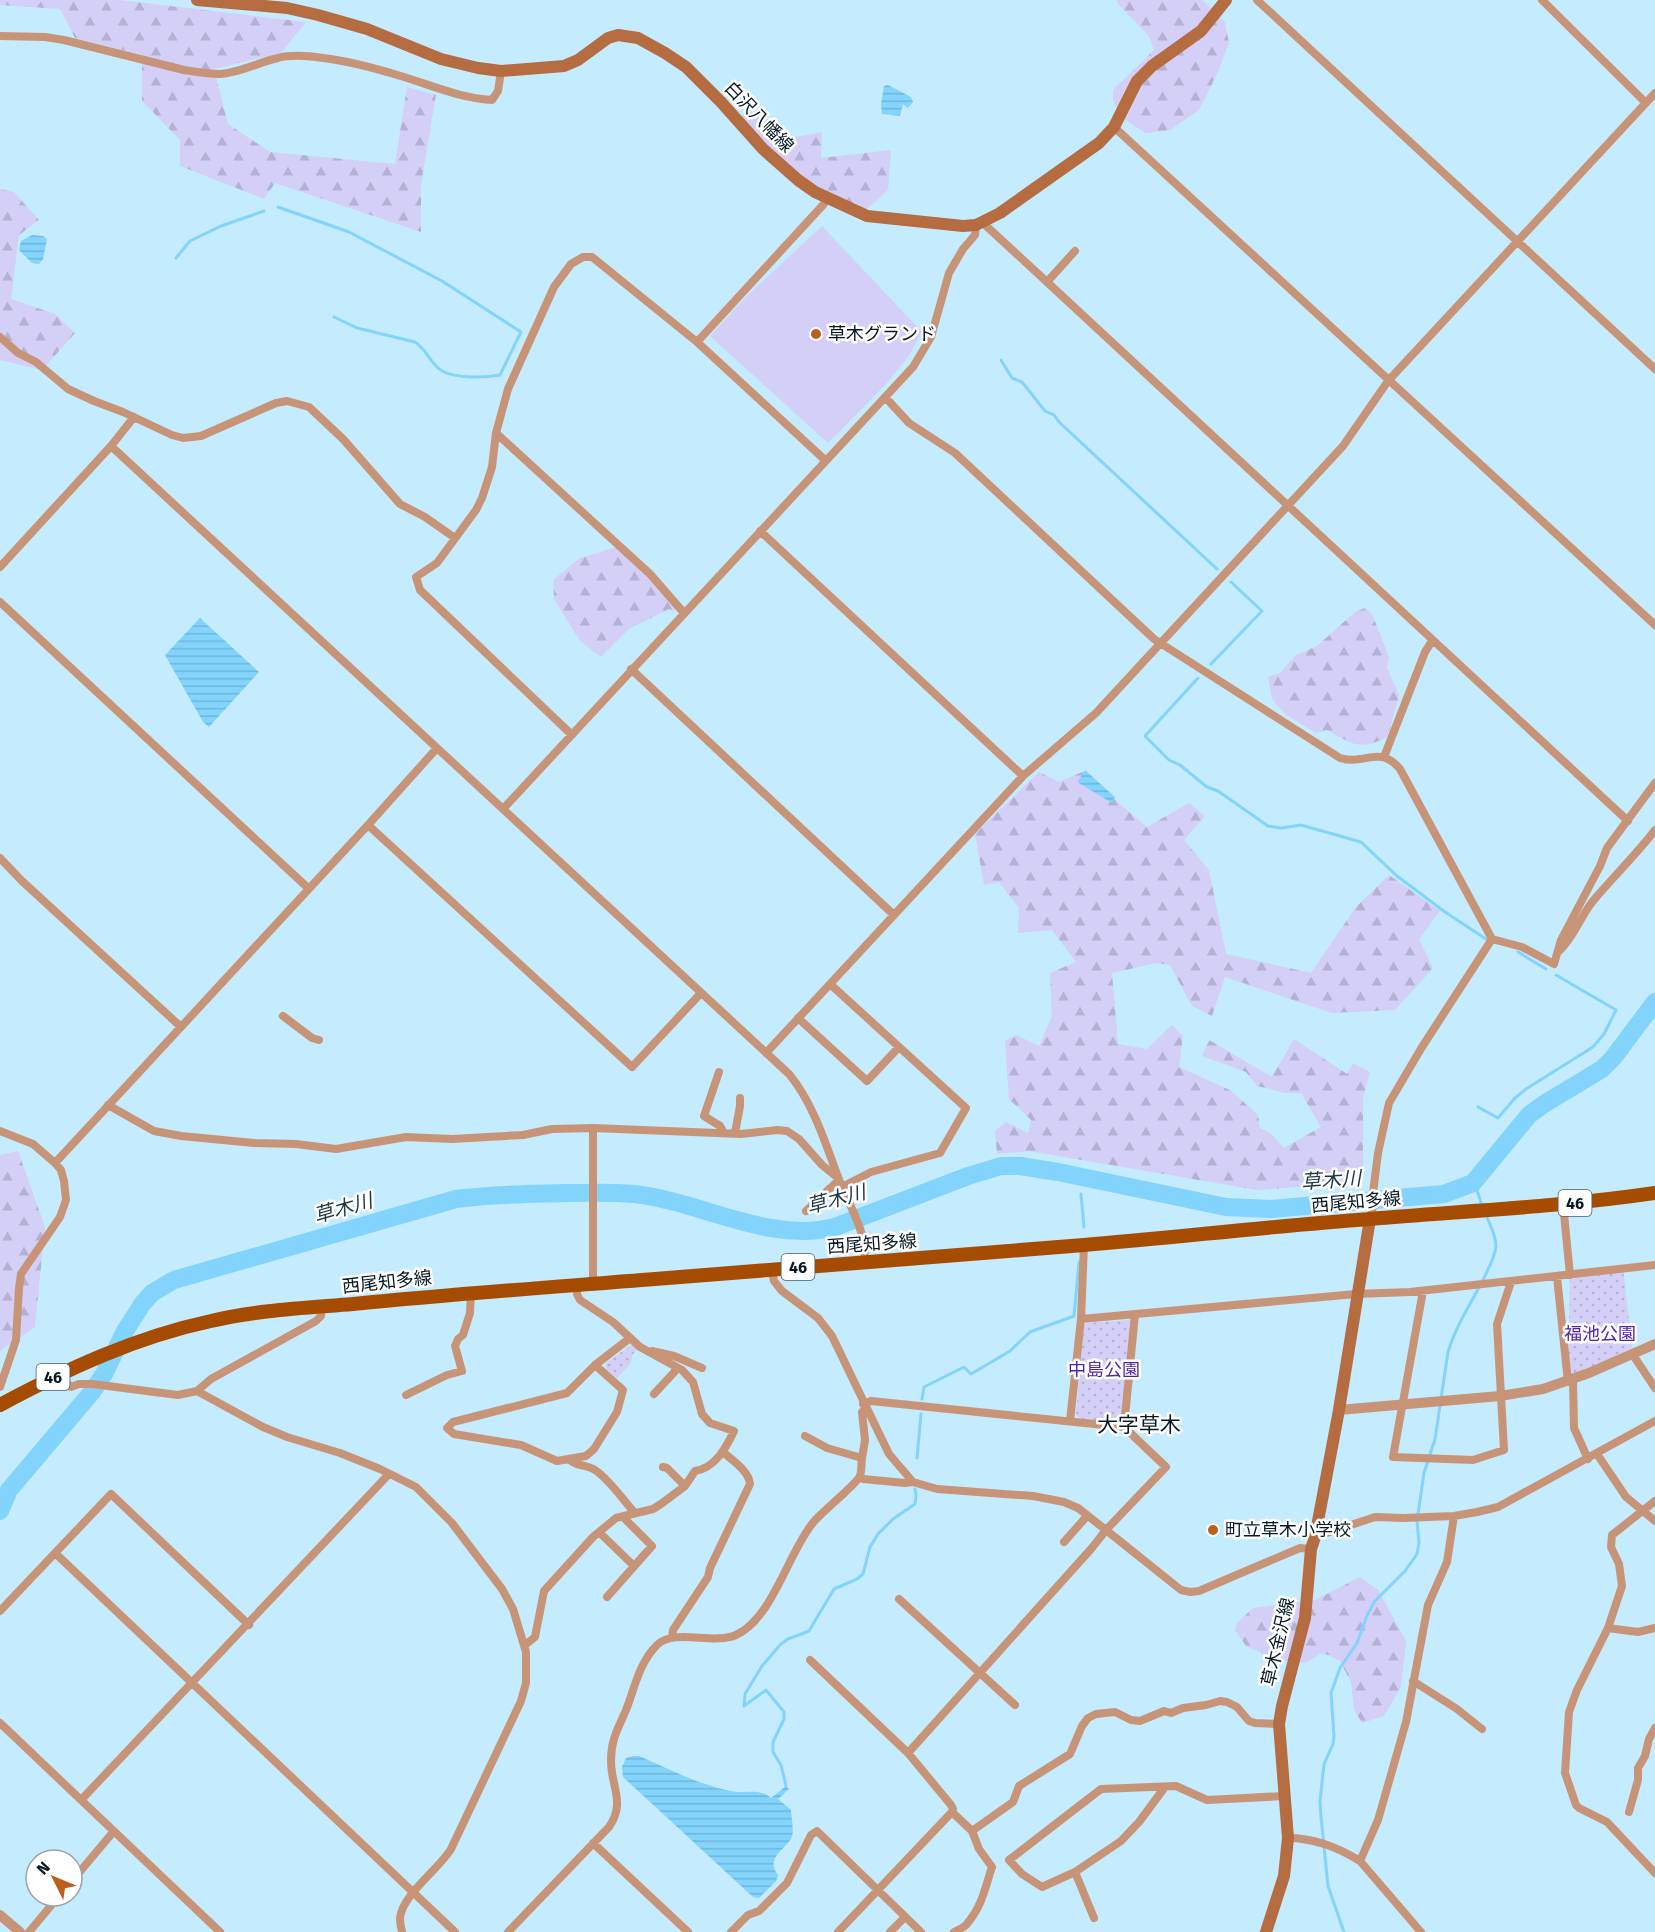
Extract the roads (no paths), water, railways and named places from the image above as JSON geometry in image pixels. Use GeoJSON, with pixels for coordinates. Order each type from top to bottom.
{"type":"FeatureCollection","features":[{"type":"Feature","properties":{"kind":"main road","name":"白沢八幡線"},"geometry":{"type":"LineString","coordinates":[[197,0],[287,4],[367,29],[441,59],[470,67],[501,71],[564,66],[578,60],[608,38],[618,35],[638,38],[686,67],[763,149],[798,180],[827,199],[867,216],[928,224],[980,224]]}},
{"type":"Feature","properties":{"kind":"main road"},"geometry":{"type":"LineString","coordinates":[[980,224],[1000,213],[1099,143],[1114,127],[1137,81],[1152,66],[1201,31],[1226,0]]}},
{"type":"Feature","properties":{"kind":"main road","name":"西尾知多線"},"geometry":{"type":"LineString","coordinates":[[0,1405],[62,1372],[123,1347],[207,1321],[246,1314],[471,1292],[864,1264],[1084,1245],[1371,1213],[1494,1210],[1655,1193]]}},
{"type":"Feature","properties":{"kind":"main road","name":"草木金沢線"},"geometry":{"type":"LineString","coordinates":[[1266,1932],[1284,1876],[1288,1838],[1279,1724],[1305,1618],[1313,1543],[1339,1410],[1356,1294],[1371,1213]]}},
{"type":"Feature","properties":{"kind":"street"},"geometry":{"type":"LineString","coordinates":[[1257,0],[1655,369]]}},
{"type":"Feature","properties":{"kind":"street"},"geometry":{"type":"LineString","coordinates":[[1542,0],[1646,103]]}},
{"type":"Feature","properties":{"kind":"street"},"geometry":{"type":"LineString","coordinates":[[0,36],[45,37],[203,73],[221,74],[278,57],[324,58],[383,71],[476,99],[492,100],[498,92],[501,71]]}},
{"type":"Feature","properties":{"kind":"street"},"geometry":{"type":"LineString","coordinates":[[766,1053],[1023,776],[1096,712],[1343,446],[1388,381],[1655,93]]}},
{"type":"Feature","properties":{"kind":"street"},"geometry":{"type":"LineString","coordinates":[[1114,127],[1655,625]]}},
{"type":"Feature","properties":{"kind":"street"},"geometry":{"type":"LineString","coordinates":[[697,342],[827,199]]}},
{"type":"Feature","properties":{"kind":"street"},"geometry":{"type":"LineString","coordinates":[[503,809],[913,367],[931,337],[949,273],[980,224],[1047,282],[1628,821]]}},
{"type":"Feature","properties":{"kind":"street"},"geometry":{"type":"LineString","coordinates":[[1047,282],[1075,251]]}},
{"type":"Feature","properties":{"kind":"street"},"geometry":{"type":"LineString","coordinates":[[572,735],[420,590],[416,577],[437,563],[465,527],[482,498],[492,467],[496,433],[508,389],[554,287],[571,264],[583,257],[592,257],[697,342],[825,460]]}},
{"type":"Feature","properties":{"kind":"street"},"geometry":{"type":"LineString","coordinates":[[0,337],[68,389],[172,435],[191,438],[217,430],[276,403],[287,401],[309,407],[343,439],[400,504],[434,522],[455,538]]}},
{"type":"Feature","properties":{"kind":"street"},"geometry":{"type":"LineString","coordinates":[[885,397],[909,423],[955,453],[1160,643],[1340,758],[1371,756],[1390,759],[1400,769],[1492,939]]}},
{"type":"Feature","properties":{"kind":"street"},"geometry":{"type":"LineString","coordinates":[[0,567],[111,446],[134,417]]}},
{"type":"Feature","properties":{"kind":"street"},"geometry":{"type":"LineString","coordinates":[[496,433],[650,574],[684,613]]}},
{"type":"Feature","properties":{"kind":"street"},"geometry":{"type":"LineString","coordinates":[[111,446],[789,1074],[800,1088],[832,1157],[860,1231],[866,1252],[864,1264]]}},
{"type":"Feature","properties":{"kind":"street"},"geometry":{"type":"LineString","coordinates":[[760,531],[1023,776]]}},
{"type":"Feature","properties":{"kind":"street"},"geometry":{"type":"LineString","coordinates":[[0,602],[308,888]]}},
{"type":"Feature","properties":{"kind":"street"},"geometry":{"type":"LineString","coordinates":[[1384,757],[1425,652],[1432,641]]}},
{"type":"Feature","properties":{"kind":"street"},"geometry":{"type":"LineString","coordinates":[[631,669],[894,915]]}},
{"type":"Feature","properties":{"kind":"street"},"geometry":{"type":"LineString","coordinates":[[55,1163],[437,748]]}},
{"type":"Feature","properties":{"kind":"street"},"geometry":{"type":"LineString","coordinates":[[1492,939],[1512,943],[1554,964],[1561,940],[1607,848],[1655,783]]}},
{"type":"Feature","properties":{"kind":"street"},"geometry":{"type":"LineString","coordinates":[[368,825],[632,1067],[701,993]]}},
{"type":"Feature","properties":{"kind":"street"},"geometry":{"type":"LineString","coordinates":[[1558,951],[1567,944],[1593,901],[1655,830]]}},
{"type":"Feature","properties":{"kind":"street"},"geometry":{"type":"LineString","coordinates":[[0,858],[181,1027]]}},
{"type":"Feature","properties":{"kind":"street"},"geometry":{"type":"LineString","coordinates":[[1371,1213],[1378,1152],[1389,1103],[1422,1047],[1492,939]]}},
{"type":"Feature","properties":{"kind":"street"},"geometry":{"type":"LineString","coordinates":[[806,1211],[840,1182],[940,1153],[966,1108],[830,984]]}},
{"type":"Feature","properties":{"kind":"street"},"geometry":{"type":"LineString","coordinates":[[284,1016],[312,1038],[319,1040]]}},
{"type":"Feature","properties":{"kind":"street"},"geometry":{"type":"LineString","coordinates":[[798,1018],[867,1081],[899,1047]]}},
{"type":"Feature","properties":{"kind":"street"},"geometry":{"type":"LineString","coordinates":[[719,1072],[704,1116],[720,1126],[724,1133]]}},
{"type":"Feature","properties":{"kind":"street"},"geometry":{"type":"LineString","coordinates":[[735,1133],[740,1098]]}},
{"type":"Feature","properties":{"kind":"street"},"geometry":{"type":"LineString","coordinates":[[108,1106],[154,1131],[182,1136],[336,1149],[406,1137],[452,1139],[523,1135],[552,1129],[593,1128],[724,1133],[788,1131],[799,1139],[840,1182]]}},
{"type":"Feature","properties":{"kind":"street"},"geometry":{"type":"LineString","coordinates":[[593,1128],[593,1284]]}},
{"type":"Feature","properties":{"kind":"street"},"geometry":{"type":"LineString","coordinates":[[0,1131],[33,1144],[55,1163],[61,1170],[66,1200],[63,1210],[21,1274],[16,1340],[0,1387]]}},
{"type":"Feature","properties":{"kind":"street"},"geometry":{"type":"LineString","coordinates":[[1563,1204],[1570,1275]]}},
{"type":"Feature","properties":{"kind":"street"},"geometry":{"type":"LineString","coordinates":[[1070,1421],[1081,1318],[1084,1245]]}},
{"type":"Feature","properties":{"kind":"street"},"geometry":{"type":"LineString","coordinates":[[1081,1318],[1356,1294],[1423,1291],[1655,1265]]}},
{"type":"Feature","properties":{"kind":"street"},"geometry":{"type":"LineString","coordinates":[[771,1269],[774,1281],[782,1292],[818,1318],[831,1336],[889,1454],[913,1482]]}},
{"type":"Feature","properties":{"kind":"street"},"geometry":{"type":"LineString","coordinates":[[1557,1277],[1574,1428],[1588,1459]]}},
{"type":"Feature","properties":{"kind":"street"},"geometry":{"type":"LineString","coordinates":[[1423,1291],[1393,1457],[1473,1460],[1504,1450],[1497,1324],[1511,1282]]}},
{"type":"Feature","properties":{"kind":"street"},"geometry":{"type":"LineString","coordinates":[[525,1646],[535,1637],[544,1591],[599,1532],[616,1518],[652,1509],[685,1486],[694,1471],[703,1470],[723,1452],[734,1431],[710,1423],[702,1414],[693,1382],[678,1368],[640,1347],[613,1322],[580,1300],[577,1285]]}},
{"type":"Feature","properties":{"kind":"street"},"geometry":{"type":"LineString","coordinates":[[406,1395],[447,1375],[462,1371],[455,1346],[463,1335],[471,1314],[471,1292]]}},
{"type":"Feature","properties":{"kind":"street"},"geometry":{"type":"LineString","coordinates":[[62,1372],[71,1387],[79,1384],[92,1384],[178,1395],[197,1391],[218,1374],[316,1321],[321,1316],[322,1307]]}},
{"type":"Feature","properties":{"kind":"street"},"geometry":{"type":"LineString","coordinates":[[1124,1427],[1135,1314]]}},
{"type":"Feature","properties":{"kind":"street"},"geometry":{"type":"LineString","coordinates":[[595,1365],[623,1390],[617,1412],[594,1449],[586,1456],[557,1461],[521,1445],[454,1434],[447,1428],[453,1422],[567,1393],[595,1365],[630,1338]]}},
{"type":"Feature","properties":{"kind":"street"},"geometry":{"type":"LineString","coordinates":[[1339,1410],[1447,1402],[1543,1389],[1570,1381],[1655,1344]]}},
{"type":"Feature","properties":{"kind":"street"},"geometry":{"type":"LineString","coordinates":[[650,1352],[664,1352],[702,1368]]}},
{"type":"Feature","properties":{"kind":"street"},"geometry":{"type":"LineString","coordinates":[[1633,1355],[1655,1388]]}},
{"type":"Feature","properties":{"kind":"street"},"geometry":{"type":"LineString","coordinates":[[654,1394],[678,1368]]}},
{"type":"Feature","properties":{"kind":"street"},"geometry":{"type":"LineString","coordinates":[[197,1391],[263,1427],[340,1453],[416,1487],[452,1522],[502,1589],[513,1609],[525,1646],[527,1664],[522,1701],[451,1849],[438,1867],[413,1893],[400,1916],[402,1932]]}},
{"type":"Feature","properties":{"kind":"street"},"geometry":{"type":"LineString","coordinates":[[508,1932],[615,1818],[618,1794],[611,1763],[612,1745],[640,1668],[662,1640],[672,1637],[728,1638],[737,1635],[761,1615],[812,1524],[860,1477],[865,1440],[862,1412],[864,1406],[871,1401],[1124,1427],[1166,1467],[1106,1530],[908,1753]]}},
{"type":"Feature","properties":{"kind":"street"},"geometry":{"type":"LineString","coordinates":[[860,1477],[913,1482],[937,1489],[1033,1496],[1064,1502],[1078,1508],[1175,1586],[1190,1592],[1198,1591],[1376,1517],[1454,1516],[1498,1507],[1655,1421]]}},
{"type":"Feature","properties":{"kind":"street"},"geometry":{"type":"LineString","coordinates":[[805,1436],[827,1448],[862,1458]]}},
{"type":"Feature","properties":{"kind":"street"},"geometry":{"type":"LineString","coordinates":[[672,1637],[673,1630],[708,1576],[750,1484],[750,1480],[742,1469],[723,1452]]}},
{"type":"Feature","properties":{"kind":"street"},"geometry":{"type":"LineString","coordinates":[[1597,1454],[1626,1497],[1655,1521]]}},
{"type":"Feature","properties":{"kind":"street"},"geometry":{"type":"LineString","coordinates":[[568,1459],[574,1465],[588,1466],[597,1471],[635,1513]]}},
{"type":"Feature","properties":{"kind":"street"},"geometry":{"type":"LineString","coordinates":[[663,1467],[667,1468],[685,1486]]}},
{"type":"Feature","properties":{"kind":"street"},"geometry":{"type":"LineString","coordinates":[[81,1800],[389,1474]]}},
{"type":"Feature","properties":{"kind":"street"},"geometry":{"type":"LineString","coordinates":[[0,1611],[111,1494],[249,1624]]}},
{"type":"Feature","properties":{"kind":"street"},"geometry":{"type":"LineString","coordinates":[[1655,1502],[1612,1535],[1611,1547],[1619,1564],[1622,1586],[1608,1628],[1569,1712],[1566,1779],[1579,1808],[1607,1822],[1655,1873]]}},
{"type":"Feature","properties":{"kind":"street"},"geometry":{"type":"LineString","coordinates":[[1064,1542],[1087,1516]]}},
{"type":"Feature","properties":{"kind":"street"},"geometry":{"type":"LineString","coordinates":[[1360,1861],[1378,1820],[1406,1722],[1428,1605],[1447,1562],[1454,1516]]}},
{"type":"Feature","properties":{"kind":"street"},"geometry":{"type":"LineString","coordinates":[[607,1597],[652,1546],[622,1517]]}},
{"type":"Feature","properties":{"kind":"street"},"geometry":{"type":"LineString","coordinates":[[599,1532],[634,1566]]}},
{"type":"Feature","properties":{"kind":"street"},"geometry":{"type":"LineString","coordinates":[[55,1553],[454,1932]]}},
{"type":"Feature","properties":{"kind":"street"},"geometry":{"type":"LineString","coordinates":[[899,1599],[979,1674],[1016,1705]]}},
{"type":"Feature","properties":{"kind":"street"},"geometry":{"type":"LineString","coordinates":[[1608,1628],[1638,1632],[1655,1628]]}},
{"type":"Feature","properties":{"kind":"street"},"geometry":{"type":"LineString","coordinates":[[810,1660],[908,1753],[951,1805],[952,1812],[972,1831],[979,1850],[992,1867],[985,1887],[984,1899],[965,1927],[954,1932]]}},
{"type":"Feature","properties":{"kind":"street"},"geometry":{"type":"LineString","coordinates":[[1413,1681],[1457,1709],[1482,1729]]}},
{"type":"Feature","properties":{"kind":"street"},"geometry":{"type":"LineString","coordinates":[[972,1831],[1013,1802],[1019,1786],[1070,1755],[1082,1726],[1088,1718],[1096,1714],[1115,1712],[1131,1720],[1140,1721],[1164,1712],[1171,1713],[1183,1708],[1220,1701],[1237,1707],[1249,1721],[1279,1724]]}},
{"type":"Feature","properties":{"kind":"street"},"geometry":{"type":"LineString","coordinates":[[0,1723],[220,1932]]}},
{"type":"Feature","properties":{"kind":"street"},"geometry":{"type":"LineString","coordinates":[[1629,1812],[1638,1780],[1638,1768],[1655,1728]]}},
{"type":"Feature","properties":{"kind":"street"},"geometry":{"type":"LineString","coordinates":[[1165,1786],[1139,1822],[1121,1841],[1075,1872],[1042,1887],[1022,1874],[1009,1860],[1101,1789],[1165,1786],[1176,1786],[1207,1800],[1284,1796]]}},
{"type":"Feature","properties":{"kind":"street"},"geometry":{"type":"LineString","coordinates":[[838,1932],[952,1812]]}},
{"type":"Feature","properties":{"kind":"street"},"geometry":{"type":"LineString","coordinates":[[84,1867],[114,1831]]}},
{"type":"Feature","properties":{"kind":"street"},"geometry":{"type":"LineString","coordinates":[[731,1932],[748,1915],[759,1911],[787,1883],[811,1835],[817,1831],[921,1932]]}},
{"type":"Feature","properties":{"kind":"street"},"geometry":{"type":"LineString","coordinates":[[1288,1838],[1301,1838],[1328,1846],[1348,1853],[1360,1861],[1421,1932]]}},
{"type":"Feature","properties":{"kind":"street"},"geometry":{"type":"LineString","coordinates":[[593,1843],[688,1932]]}},
{"type":"Feature","properties":{"kind":"street"},"geometry":{"type":"LineString","coordinates":[[1075,1872],[1094,1918]]}},
{"type":"Feature","properties":{"kind":"street"},"geometry":{"type":"LineString","coordinates":[[29,1932],[49,1908]]}},
{"type":"Feature","properties":{"kind":"street"},"geometry":{"type":"LineString","coordinates":[[0,1915],[20,1932]]}},
{"type":"Feature","properties":{"kind":"street"},"geometry":{"type":"LineString","coordinates":[[890,1932],[905,1917]]}},
{"type":"Feature","properties":{"kind":"water"},"geometry":{"type":"Polygon","coordinates":[[[888,85],[911,97],[913,102],[908,108],[903,104],[900,116],[882,114],[884,86],[888,85]]]}},
{"type":"Feature","properties":{"kind":"water"},"geometry":{"type":"Polygon","coordinates":[[[32,235],[43,236],[47,239],[43,259],[39,264],[32,263],[19,250],[21,241],[32,235]]]}},
{"type":"Feature","properties":{"kind":"water"},"geometry":{"type":"Polygon","coordinates":[[[200,618],[259,672],[209,727],[203,722],[165,655],[200,618]]]}},
{"type":"Feature","properties":{"kind":"water"},"geometry":{"type":"Polygon","coordinates":[[[1085,770],[1115,797],[1112,803],[1079,783],[1085,770]]]}},
{"type":"Feature","properties":{"kind":"water"},"geometry":{"type":"Polygon","coordinates":[[[639,1756],[708,1785],[736,1792],[757,1792],[771,1798],[786,1786],[789,1789],[778,1799],[791,1810],[793,1832],[791,1839],[775,1859],[774,1864],[778,1875],[776,1881],[759,1898],[753,1897],[623,1777],[622,1767],[626,1758],[639,1756]]]}},
{"type":"Feature","properties":{"kind":"waterway"},"geometry":{"type":"LineString","coordinates":[[278,207],[349,232],[442,281],[521,332],[500,375],[467,377],[443,372],[415,342],[357,328],[334,317]]}},
{"type":"Feature","properties":{"kind":"waterway"},"geometry":{"type":"LineString","coordinates":[[176,258],[190,241],[221,226],[264,211]]}},
{"type":"Feature","properties":{"kind":"waterway"},"geometry":{"type":"LineString","coordinates":[[1001,360],[1012,378],[1022,382],[1045,411],[1054,415],[1217,569]]}},
{"type":"Feature","properties":{"kind":"waterway"},"geometry":{"type":"LineString","coordinates":[[1211,664],[1262,611],[1231,582]]}},
{"type":"Feature","properties":{"kind":"waterway"},"geometry":{"type":"LineString","coordinates":[[1198,678],[1145,736],[1169,760],[1180,765],[1207,787],[1218,791],[1268,826],[1281,828],[1301,825],[1361,842],[1397,876],[1486,939]]}},
{"type":"Feature","properties":{"kind":"waterway"},"geometry":{"type":"LineString","coordinates":[[1518,952],[1546,969]]}},
{"type":"Feature","properties":{"kind":"waterway"},"geometry":{"type":"LineString","coordinates":[[1478,1107],[1498,1118],[1526,1089],[1593,1047],[1604,1034],[1616,1010],[1556,975]]}},
{"type":"Feature","properties":{"kind":"waterway","name":"草木川"},"geometry":{"type":"LineString","coordinates":[[0,1511],[9,1490],[92,1392],[143,1303],[152,1293],[174,1280],[456,1199],[497,1195],[634,1194],[684,1204],[760,1226],[810,1231],[835,1227],[968,1176],[1001,1166],[1020,1166],[1058,1172],[1226,1207],[1271,1209],[1444,1194],[1473,1183],[1529,1115],[1602,1069],[1613,1058],[1655,1002]]}},
{"type":"Feature","properties":{"kind":"waterway"},"geometry":{"type":"LineString","coordinates":[[1473,1183],[1482,1206]]}},
{"type":"Feature","properties":{"kind":"waterway"},"geometry":{"type":"LineString","coordinates":[[1081,1194],[1084,1227]]}},
{"type":"Feature","properties":{"kind":"waterway"},"geometry":{"type":"LineString","coordinates":[[1344,1932],[1328,1886],[1320,1801],[1324,1764],[1334,1736],[1331,1693],[1340,1668],[1357,1643],[1374,1602],[1405,1571],[1417,1554],[1419,1543],[1417,1521],[1424,1473],[1435,1439],[1448,1352],[1455,1332],[1492,1262],[1496,1246],[1493,1230],[1486,1215]]}},
{"type":"Feature","properties":{"kind":"waterway"},"geometry":{"type":"LineString","coordinates":[[922,1399],[924,1387],[964,1367],[971,1374],[1010,1351],[1030,1332],[1074,1316],[1079,1262]]}},
{"type":"Feature","properties":{"kind":"waterway"},"geometry":{"type":"LineString","coordinates":[[917,1458],[921,1414]]}},
{"type":"Feature","properties":{"kind":"waterway"},"geometry":{"type":"LineString","coordinates":[[786,1786],[781,1765],[773,1752],[773,1742],[784,1719],[784,1712],[766,1690],[744,1706],[745,1694],[762,1666],[780,1645],[788,1639],[809,1631],[834,1589],[863,1574],[870,1547],[878,1534],[893,1519],[915,1504],[915,1489]]}},
{"type":"Feature","properties":{"kind":"place","name":"草木グランド"},"geometry":{"type":"Point","coordinates":[816,334]}},
{"type":"Feature","properties":{"kind":"place","name":"町立草木小学校"},"geometry":{"type":"Point","coordinates":[1213,1530]}},
{"type":"Feature","properties":{"kind":"district","name":"大字草木"},"geometry":{"type":"Point","coordinates":[1139,1425]}},
{"type":"Feature","properties":{"kind":"park label","name":"福池公園"},"geometry":{"type":"Point","coordinates":[1600,1334]}},
{"type":"Feature","properties":{"kind":"park label","name":"中島公園"},"geometry":{"type":"Point","coordinates":[1104,1370]}}]}
